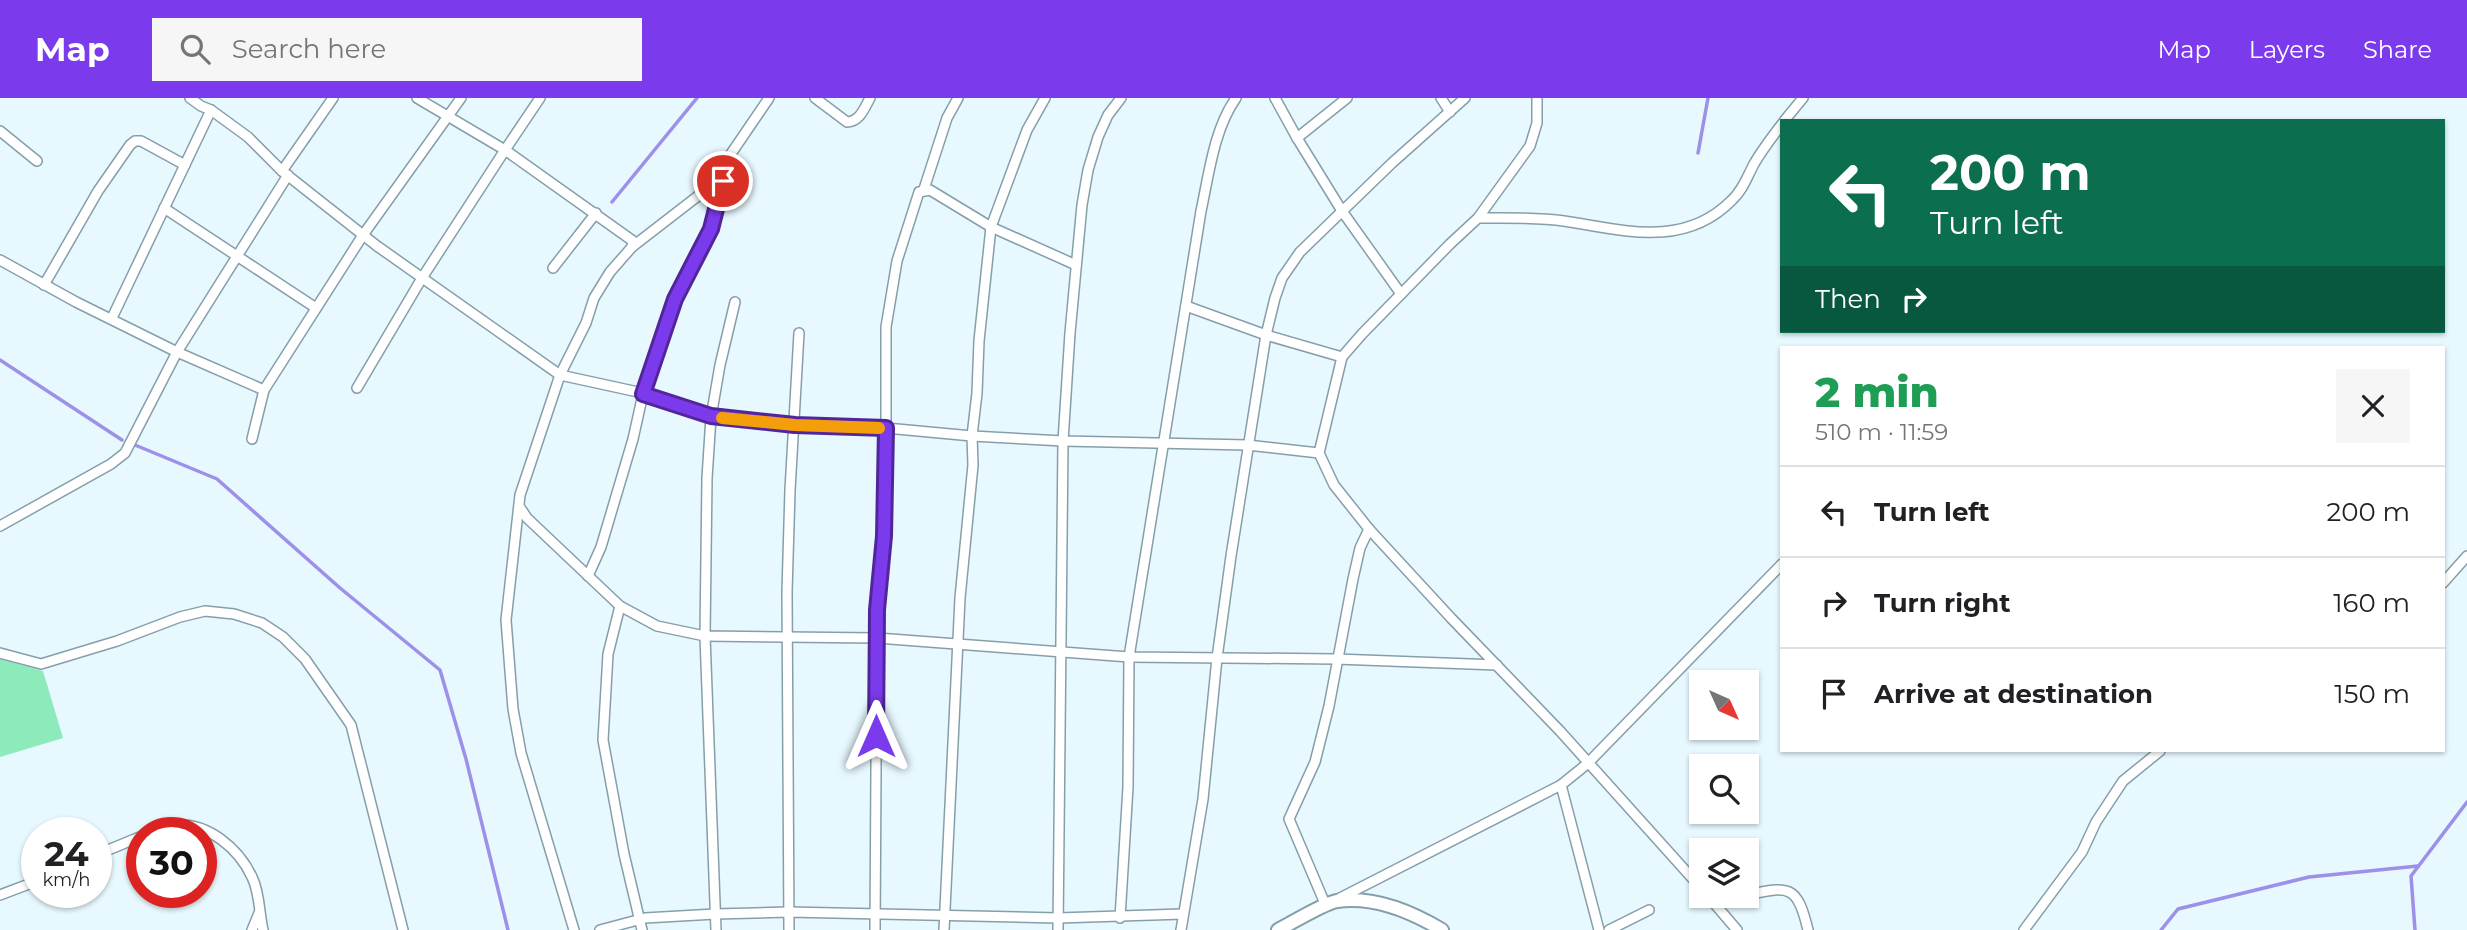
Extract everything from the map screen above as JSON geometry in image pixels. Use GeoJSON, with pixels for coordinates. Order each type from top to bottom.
{"type":"FeatureCollection","features":[{"type":"Feature","properties":{"kind":"street"},"geometry":{"type":"LineString","coordinates":[[190,98],[204,102],[248,137],[285,173],[363,235],[560,375],[643,394],[711,416],[795,425],[886,428],[1063,441],[1247,445],[1319,453]]}},
{"type":"Feature","properties":{"kind":"street"},"geometry":{"type":"LineString","coordinates":[[0,526],[118,460],[125,453],[177,352],[333,98]]}},
{"type":"Feature","properties":{"kind":"street"},"geometry":{"type":"LineString","coordinates":[[417,98],[505,150],[596,213],[629,236],[633,241],[632,247]]}},
{"type":"Feature","properties":{"kind":"street"},"geometry":{"type":"LineString","coordinates":[[252,439],[264,390],[363,235],[461,98]]}},
{"type":"Feature","properties":{"kind":"street"},"geometry":{"type":"LineString","coordinates":[[357,388],[422,278],[540,98]]}},
{"type":"Feature","properties":{"kind":"street"},"geometry":{"type":"LineString","coordinates":[[573,930],[524,766],[513,709],[506,620],[520,495],[560,375],[586,323],[599,289],[632,247],[707,189],[769,98]]}},
{"type":"Feature","properties":{"kind":"street"},"geometry":{"type":"LineString","coordinates":[[815,98],[846,122],[853,122],[859,117],[870,98]]}},
{"type":"Feature","properties":{"kind":"street"},"geometry":{"type":"LineString","coordinates":[[925,189],[947,118],[958,98]]}},
{"type":"Feature","properties":{"kind":"street"},"geometry":{"type":"LineString","coordinates":[[944,930],[960,645],[960,598],[973,465],[972,436],[979,341],[991,227],[1027,130],[1045,98]]}},
{"type":"Feature","properties":{"kind":"street"},"geometry":{"type":"LineString","coordinates":[[1058,930],[1063,441],[1076,265],[1088,170],[1108,115],[1121,98]]}},
{"type":"Feature","properties":{"kind":"street"},"geometry":{"type":"LineString","coordinates":[[1120,918],[1128,786],[1129,657],[1201,211],[1214,153],[1225,119],[1236,98]]}},
{"type":"Feature","properties":{"kind":"street"},"geometry":{"type":"LineString","coordinates":[[1275,98],[1342,211],[1401,294]]}},
{"type":"Feature","properties":{"kind":"street"},"geometry":{"type":"LineString","coordinates":[[1297,138],[1347,98]]}},
{"type":"Feature","properties":{"kind":"street"},"geometry":{"type":"LineString","coordinates":[[1441,98],[1450,112]]}},
{"type":"Feature","properties":{"kind":"street"},"geometry":{"type":"LineString","coordinates":[[1181,930],[1203,799],[1217,658],[1247,445],[1275,298],[1290,265],[1300,252],[1465,98]]}},
{"type":"Feature","properties":{"kind":"street"},"geometry":{"type":"LineString","coordinates":[[1537,98],[1537,123],[1530,146],[1478,218],[1342,357],[1319,453],[1334,485],[1369,529],[1689,874]]}},
{"type":"Feature","properties":{"kind":"street"},"geometry":{"type":"LineString","coordinates":[[1786,119],[1803,98]]}},
{"type":"Feature","properties":{"kind":"street"},"geometry":{"type":"LineString","coordinates":[[112,318],[211,110]]}},
{"type":"Feature","properties":{"kind":"street"},"geometry":{"type":"LineString","coordinates":[[1478,218],[1529,218],[1656,234],[1676,230],[1708,219],[1731,201],[1742,189],[1754,164],[1780,126]]}},
{"type":"Feature","properties":{"kind":"street"},"geometry":{"type":"LineString","coordinates":[[0,131],[37,161]]}},
{"type":"Feature","properties":{"kind":"street"},"geometry":{"type":"LineString","coordinates":[[44,285],[97,191],[130,145],[141,141],[185,165]]}},
{"type":"Feature","properties":{"kind":"street"},"geometry":{"type":"LineString","coordinates":[[588,576],[601,547],[633,439],[643,394],[675,299],[711,229],[728,157]]}},
{"type":"Feature","properties":{"kind":"street"},"geometry":{"type":"LineString","coordinates":[[875,930],[877,610],[884,536],[886,327],[897,261],[919,192],[930,190],[991,227],[1076,265]]}},
{"type":"Feature","properties":{"kind":"street"},"geometry":{"type":"LineString","coordinates":[[164,208],[316,308]]}},
{"type":"Feature","properties":{"kind":"street"},"geometry":{"type":"LineString","coordinates":[[553,268],[596,213]]}},
{"type":"Feature","properties":{"kind":"street"},"geometry":{"type":"LineString","coordinates":[[0,260],[177,352],[264,390]]}},
{"type":"Feature","properties":{"kind":"street"},"geometry":{"type":"LineString","coordinates":[[716,930],[705,636],[708,478],[711,416],[735,302]]}},
{"type":"Feature","properties":{"kind":"street"},"geometry":{"type":"LineString","coordinates":[[1186,306],[1266,335],[1342,357]]}},
{"type":"Feature","properties":{"kind":"street"},"geometry":{"type":"LineString","coordinates":[[789,930],[790,490],[799,333]]}},
{"type":"Feature","properties":{"kind":"street"},"geometry":{"type":"LineString","coordinates":[[519,506],[527,518],[620,606],[657,626],[705,636],[877,639],[1129,657],[1336,659],[1497,665]]}},
{"type":"Feature","properties":{"kind":"street"},"geometry":{"type":"LineString","coordinates":[[1331,903],[1289,819],[1315,762],[1329,706],[1336,659],[1358,558],[1369,529]]}},
{"type":"Feature","properties":{"kind":"street"},"geometry":{"type":"LineString","coordinates":[[2445,581],[2467,556]]}},
{"type":"Feature","properties":{"kind":"street"},"geometry":{"type":"LineString","coordinates":[[1278,930],[1561,785],[1587,764],[1780,566]]}},
{"type":"Feature","properties":{"kind":"street"},"geometry":{"type":"LineString","coordinates":[[620,606],[608,654],[603,740],[624,854],[642,930]]}},
{"type":"Feature","properties":{"kind":"street"},"geometry":{"type":"LineString","coordinates":[[0,653],[41,664],[205,611],[233,614],[262,623],[283,637],[312,668],[351,725],[403,930]]}},
{"type":"Feature","properties":{"kind":"street"},"geometry":{"type":"LineString","coordinates":[[2024,930],[2082,852],[2096,822],[2123,781],[2159,752]]}},
{"type":"Feature","properties":{"kind":"street"},"geometry":{"type":"LineString","coordinates":[[1561,785],[1599,930]]}},
{"type":"Feature","properties":{"kind":"street"},"geometry":{"type":"LineString","coordinates":[[217,838],[235,851],[253,878],[263,930]]}},
{"type":"Feature","properties":{"kind":"street"},"geometry":{"type":"LineString","coordinates":[[0,895],[21,887]]}},
{"type":"Feature","properties":{"kind":"street"},"geometry":{"type":"LineString","coordinates":[[1759,892],[1780,888],[1790,891],[1803,909],[1808,930]]}},
{"type":"Feature","properties":{"kind":"street"},"geometry":{"type":"LineString","coordinates":[[1331,903],[1359,902],[1400,909],[1442,930]]}},
{"type":"Feature","properties":{"kind":"street"},"geometry":{"type":"LineString","coordinates":[[1718,908],[1737,930]]}},
{"type":"Feature","properties":{"kind":"street"},"geometry":{"type":"LineString","coordinates":[[1609,930],[1649,910]]}},
{"type":"Feature","properties":{"kind":"street"},"geometry":{"type":"LineString","coordinates":[[600,930],[639,919],[715,914],[789,912],[944,917],[1120,918],[1183,914]]}},
{"type":"Feature","properties":{"kind":"street"},"geometry":{"type":"LineString","coordinates":[[252,930],[259,913]]}},
{"type":"Feature","properties":{"kind":"green space"},"geometry":{"type":"Polygon","coordinates":[[[0,659],[43,671],[63,738],[0,757],[0,659]]]}},
{"type":"Feature","properties":{"kind":"waterway"},"geometry":{"type":"LineString","coordinates":[[612,202],[697,98]]}},
{"type":"Feature","properties":{"kind":"waterway"},"geometry":{"type":"LineString","coordinates":[[1698,153],[1708,98]]}},
{"type":"Feature","properties":{"kind":"waterway"},"geometry":{"type":"LineString","coordinates":[[0,360],[122,440]]}},
{"type":"Feature","properties":{"kind":"waterway"},"geometry":{"type":"LineString","coordinates":[[135,445],[217,479],[340,588],[440,670],[466,759],[508,930]]}},
{"type":"Feature","properties":{"kind":"waterway"},"geometry":{"type":"LineString","coordinates":[[2415,930],[2411,876],[2467,802]]}},
{"type":"Feature","properties":{"kind":"waterway"},"geometry":{"type":"LineString","coordinates":[[2161,930],[2178,909],[2309,877],[2418,866]]}},
{"type":"Feature","properties":{"kind":"slow traffic"},"geometry":{"type":"LineString","coordinates":[[722,418],[795,425],[879,428]]}},
{"type":"Feature","properties":{"kind":"route"},"geometry":{"type":"LineString","coordinates":[[723,181],[711,229],[675,299],[643,394],[711,416],[795,425],[886,428],[884,536],[877,610],[876,736]]}}]}
